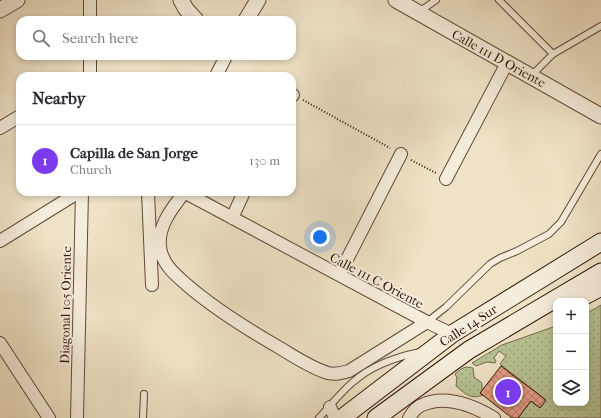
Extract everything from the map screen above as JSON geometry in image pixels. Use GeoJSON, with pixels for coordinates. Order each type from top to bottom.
{"type":"FeatureCollection","features":[{"type":"Feature","properties":{"kind":"main road","name":"Calle 14 Sur"},"geometry":{"type":"LineString","coordinates":[[342,418],[452,334],[601,242]]}},
{"type":"Feature","properties":{"kind":"main road","name":"Calle 14 Sur"},"geometry":{"type":"LineString","coordinates":[[376,418],[469,350],[601,272]]}},
{"type":"Feature","properties":{"kind":"main road"},"geometry":{"type":"LineString","coordinates":[[580,298],[601,286]]}},
{"type":"Feature","properties":{"kind":"main road"},"geometry":{"type":"LineString","coordinates":[[510,326],[533,323],[553,313]]}},
{"type":"Feature","properties":{"kind":"main road"},"geometry":{"type":"LineString","coordinates":[[392,418],[400,400]]}},
{"type":"Feature","properties":{"kind":"street"},"geometry":{"type":"LineString","coordinates":[[0,10],[17,0]]}},
{"type":"Feature","properties":{"kind":"street"},"geometry":{"type":"LineString","coordinates":[[90,0],[90,16]]}},
{"type":"Feature","properties":{"kind":"street"},"geometry":{"type":"LineString","coordinates":[[181,0],[192,16]]}},
{"type":"Feature","properties":{"kind":"street"},"geometry":{"type":"LineString","coordinates":[[248,16],[258,0]]}},
{"type":"Feature","properties":{"kind":"street","name":"Calle 111 D Oriente"},"geometry":{"type":"LineString","coordinates":[[409,5],[601,116]]}},
{"type":"Feature","properties":{"kind":"street"},"geometry":{"type":"LineString","coordinates":[[87,72],[89,60]]}},
{"type":"Feature","properties":{"kind":"street"},"geometry":{"type":"LineString","coordinates":[[218,72],[224,60]]}},
{"type":"Feature","properties":{"kind":"street"},"geometry":{"type":"LineString","coordinates":[[446,179],[507,63]]}},
{"type":"Feature","properties":{"kind":"street"},"geometry":{"type":"LineString","coordinates":[[0,128],[16,118]]}},
{"type":"Feature","properties":{"kind":"street"},"geometry":{"type":"LineString","coordinates":[[339,275],[401,154]]}},
{"type":"Feature","properties":{"kind":"street"},"geometry":{"type":"LineString","coordinates":[[0,240],[73,196]]}},
{"type":"Feature","properties":{"kind":"street","name":"Diagonal 105 Oriente"},"geometry":{"type":"LineString","coordinates":[[77,418],[80,196]]}},
{"type":"Feature","properties":{"kind":"street"},"geometry":{"type":"LineString","coordinates":[[148,196],[152,286]]}},
{"type":"Feature","properties":{"kind":"street"},"geometry":{"type":"LineString","coordinates":[[181,196],[171,210],[161,229],[161,252],[165,262],[172,272],[202,298],[234,322],[308,364],[328,373],[338,374],[349,371],[427,322]]}},
{"type":"Feature","properties":{"kind":"street","name":"Calle 111 C Oriente"},"geometry":{"type":"LineString","coordinates":[[191,196],[452,334]]}},
{"type":"Feature","properties":{"kind":"street"},"geometry":{"type":"LineString","coordinates":[[232,218],[242,196]]}},
{"type":"Feature","properties":{"kind":"street"},"geometry":{"type":"LineString","coordinates":[[0,343],[49,418]]}},
{"type":"Feature","properties":{"kind":"street"},"geometry":{"type":"LineString","coordinates":[[409,418],[421,405],[440,401],[466,404],[494,418]]}},
{"type":"Feature","properties":{"kind":"street"},"geometry":{"type":"LineString","coordinates":[[330,407],[335,418]]}},
{"type":"Feature","properties":{"kind":"lane"},"geometry":{"type":"LineString","coordinates":[[409,5],[436,0]]}},
{"type":"Feature","properties":{"kind":"lane"},"geometry":{"type":"LineString","coordinates":[[499,0],[553,54]]}},
{"type":"Feature","properties":{"kind":"lane"},"geometry":{"type":"LineString","coordinates":[[531,76],[553,54],[601,26]]}},
{"type":"Feature","properties":{"kind":"lane"},"geometry":{"type":"LineString","coordinates":[[427,322],[446,308],[490,264],[549,234],[561,222],[601,154]]}},
{"type":"Feature","properties":{"kind":"lane"},"geometry":{"type":"LineString","coordinates":[[319,418],[354,381],[374,367],[398,357],[431,349]]}},
{"type":"Feature","properties":{"kind":"lane"},"geometry":{"type":"LineString","coordinates":[[143,418],[144,394]]}},
{"type":"Feature","properties":{"kind":"path"},"geometry":{"type":"LineString","coordinates":[[296,98],[446,179]]}},
{"type":"Feature","properties":{"kind":"green space"},"geometry":{"type":"Polygon","coordinates":[[[601,305],[601,418],[518,418],[531,401],[537,406],[541,396],[500,364],[506,356],[499,351],[494,358],[496,361],[495,363],[487,362],[476,366],[472,363],[502,345],[553,327],[553,406],[589,406],[589,312],[601,305]]]}},
{"type":"Feature","properties":{"kind":"green space"},"geometry":{"type":"Polygon","coordinates":[[[466,367],[473,368],[474,377],[482,383],[482,391],[480,393],[483,395],[475,397],[471,396],[456,386],[457,378],[455,374],[466,367]]]}},
{"type":"Feature","properties":{"kind":"building"},"geometry":{"type":"Polygon","coordinates":[[[501,366],[546,400],[540,408],[531,401],[518,418],[512,418],[480,393],[501,366]]]}},
{"type":"Feature","properties":{"kind":"place","name":"Capilla de San Jorge"},"geometry":{"type":"Point","coordinates":[508,392]}}]}
